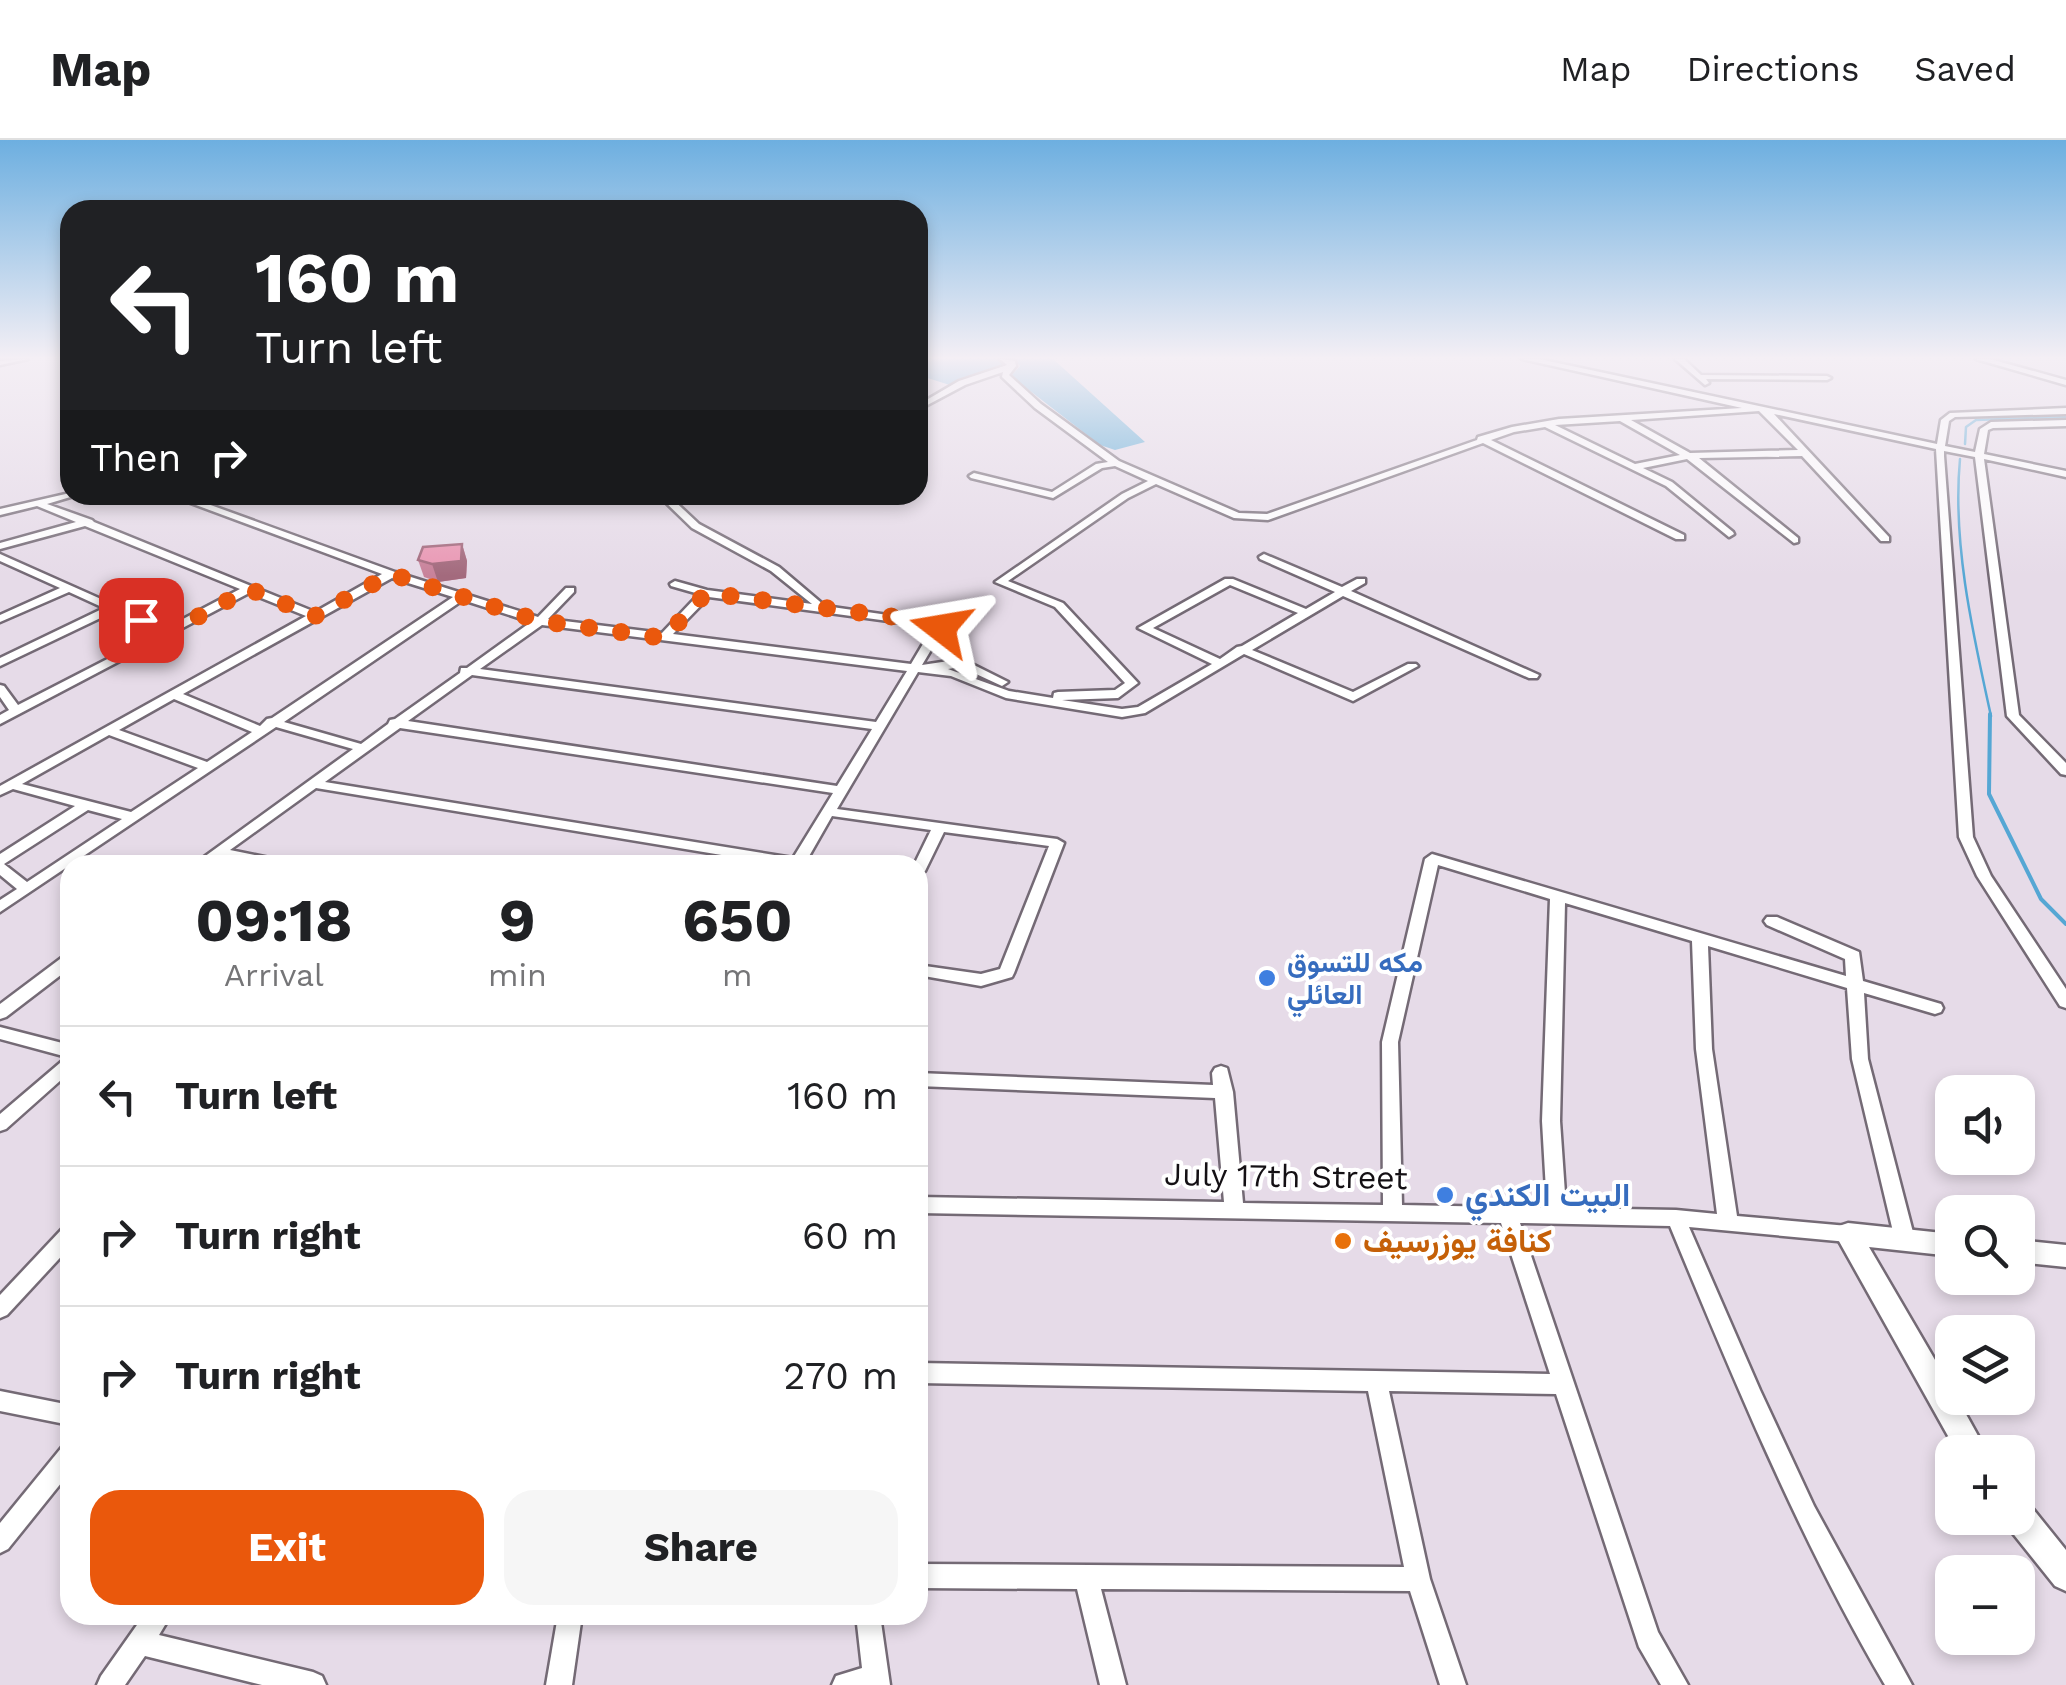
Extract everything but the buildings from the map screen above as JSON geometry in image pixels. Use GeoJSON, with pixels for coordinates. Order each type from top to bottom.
{"type":"FeatureCollection","features":[{"type":"Feature","properties":{"kind":"main road","name":"July 17th Street"},"geometry":{"type":"LineString","coordinates":[[1848,1234],[1935,1243]]}},
{"type":"Feature","properties":{"kind":"main road"},"geometry":{"type":"LineString","coordinates":[[1848,1234],[1963,1435]]}},
{"type":"Feature","properties":{"kind":"main road"},"geometry":{"type":"LineString","coordinates":[[2035,1253],[2066,1256]]}},
{"type":"Feature","properties":{"kind":"main road"},"geometry":{"type":"LineString","coordinates":[[2034,1535],[2066,1575]]}},
{"type":"Feature","properties":{"kind":"street"},"geometry":{"type":"LineString","coordinates":[[1072,431],[1116,463],[1237,516],[1268,517],[1481,440],[1517,431]]}},
{"type":"Feature","properties":{"kind":"street"},"geometry":{"type":"LineString","coordinates":[[1561,431],[1669,484],[1729,534]]}},
{"type":"Feature","properties":{"kind":"street"},"geometry":{"type":"LineString","coordinates":[[1644,431],[1744,495],[1794,540]]}},
{"type":"Feature","properties":{"kind":"street"},"geometry":{"type":"LineString","coordinates":[[1781,431],[1885,539]]}},
{"type":"Feature","properties":{"kind":"street"},"geometry":{"type":"LineString","coordinates":[[1861,431],[2066,474]]}},
{"type":"Feature","properties":{"kind":"street"},"geometry":{"type":"LineString","coordinates":[[1944,431],[1940,514],[1966,837],[1984,876],[2066,1002]]}},
{"type":"Feature","properties":{"kind":"street"},"geometry":{"type":"LineString","coordinates":[[1984,431],[1979,456],[2013,716],[2066,771]]}},
{"type":"Feature","properties":{"kind":"street"},"geometry":{"type":"LineString","coordinates":[[1481,440],[1680,536]]}},
{"type":"Feature","properties":{"kind":"street"},"geometry":{"type":"LineString","coordinates":[[1637,466],[1687,456],[1802,454]]}},
{"type":"Feature","properties":{"kind":"street"},"geometry":{"type":"LineString","coordinates":[[974,476],[1053,495],[1099,466],[1116,463]]}},
{"type":"Feature","properties":{"kind":"street"},"geometry":{"type":"LineString","coordinates":[[923,670],[934,664],[962,662],[1016,687],[1064,697],[1098,697],[1129,690],[1130,678],[1058,604],[1000,582],[1125,496],[1157,480]]}},
{"type":"Feature","properties":{"kind":"street"},"geometry":{"type":"LineString","coordinates":[[0,512],[60,498]]}},
{"type":"Feature","properties":{"kind":"street"},"geometry":{"type":"LineString","coordinates":[[37,504],[315,616]]}},
{"type":"Feature","properties":{"kind":"street"},"geometry":{"type":"LineString","coordinates":[[201,505],[391,574],[540,621],[953,673],[1006,694],[1122,713],[1141,710],[1361,580]]}},
{"type":"Feature","properties":{"kind":"street"},"geometry":{"type":"LineString","coordinates":[[670,505],[677,515],[725,546],[760,560],[820,606]]}},
{"type":"Feature","properties":{"kind":"street"},"geometry":{"type":"LineString","coordinates":[[0,546],[88,522]]}},
{"type":"Feature","properties":{"kind":"street"},"geometry":{"type":"LineString","coordinates":[[1264,556],[1533,675]]}},
{"type":"Feature","properties":{"kind":"street"},"geometry":{"type":"LineString","coordinates":[[0,557],[168,633]]}},
{"type":"Feature","properties":{"kind":"street"},"geometry":{"type":"LineString","coordinates":[[5,788],[391,574]]}},
{"type":"Feature","properties":{"kind":"street"},"geometry":{"type":"LineString","coordinates":[[1220,663],[1144,628],[1229,581],[1306,613]]}},
{"type":"Feature","properties":{"kind":"street"},"geometry":{"type":"LineString","coordinates":[[675,584],[706,593],[940,624],[923,670],[880,726],[803,855]]}},
{"type":"Feature","properties":{"kind":"street"},"geometry":{"type":"LineString","coordinates":[[0,619],[69,588]]}},
{"type":"Feature","properties":{"kind":"street"},"geometry":{"type":"LineString","coordinates":[[0,720],[249,589]]}},
{"type":"Feature","properties":{"kind":"street"},"geometry":{"type":"LineString","coordinates":[[213,855],[540,621],[570,590]]}},
{"type":"Feature","properties":{"kind":"street"},"geometry":{"type":"LineString","coordinates":[[664,638],[706,593]]}},
{"type":"Feature","properties":{"kind":"street"},"geometry":{"type":"LineString","coordinates":[[76,855],[461,596]]}},
{"type":"Feature","properties":{"kind":"street"},"geometry":{"type":"LineString","coordinates":[[0,662],[113,608]]}},
{"type":"Feature","properties":{"kind":"street"},"geometry":{"type":"LineString","coordinates":[[1242,649],[1354,697],[1412,666]]}},
{"type":"Feature","properties":{"kind":"street"},"geometry":{"type":"LineString","coordinates":[[465,671],[880,726]]}},
{"type":"Feature","properties":{"kind":"street"},"geometry":{"type":"LineString","coordinates":[[0,689],[16,711]]}},
{"type":"Feature","properties":{"kind":"street"},"geometry":{"type":"LineString","coordinates":[[174,696],[265,726],[362,748]]}},
{"type":"Feature","properties":{"kind":"street"},"geometry":{"type":"LineString","coordinates":[[394,723],[840,790]]}},
{"type":"Feature","properties":{"kind":"street"},"geometry":{"type":"LineString","coordinates":[[109,731],[206,766]]}},
{"type":"Feature","properties":{"kind":"street"},"geometry":{"type":"LineString","coordinates":[[315,784],[743,855]]}},
{"type":"Feature","properties":{"kind":"street"},"geometry":{"type":"LineString","coordinates":[[5,788],[132,817]]}},
{"type":"Feature","properties":{"kind":"street"},"geometry":{"type":"LineString","coordinates":[[26,889],[0,865],[86,805]]}},
{"type":"Feature","properties":{"kind":"street"},"geometry":{"type":"LineString","coordinates":[[831,812],[1058,846],[1006,973],[981,980],[928,972]]}},
{"type":"Feature","properties":{"kind":"street"},"geometry":{"type":"LineString","coordinates":[[926,855],[940,826]]}},
{"type":"Feature","properties":{"kind":"street"},"geometry":{"type":"LineString","coordinates":[[217,852],[231,855]]}},
{"type":"Feature","properties":{"kind":"street"},"geometry":{"type":"LineString","coordinates":[[1393,1214],[1390,1042],[1432,859],[1936,1008]]}},
{"type":"Feature","properties":{"kind":"street"},"geometry":{"type":"LineString","coordinates":[[0,907],[60,866]]}},
{"type":"Feature","properties":{"kind":"street"},"geometry":{"type":"LineString","coordinates":[[1558,896],[1552,1122],[1558,1214]]}},
{"type":"Feature","properties":{"kind":"street"},"geometry":{"type":"LineString","coordinates":[[1772,921],[1853,956],[1860,1059],[1904,1240]]}},
{"type":"Feature","properties":{"kind":"street"},"geometry":{"type":"LineString","coordinates":[[1700,937],[1704,1049],[1728,1222]]}},
{"type":"Feature","properties":{"kind":"street"},"geometry":{"type":"LineString","coordinates":[[0,1013],[60,968]]}},
{"type":"Feature","properties":{"kind":"street"},"geometry":{"type":"LineString","coordinates":[[0,1032],[60,1049]]}},
{"type":"Feature","properties":{"kind":"street"},"geometry":{"type":"LineString","coordinates":[[0,1124],[60,1071]]}},
{"type":"Feature","properties":{"kind":"street"},"geometry":{"type":"LineString","coordinates":[[928,1080],[1223,1083],[1234,1210]]}},
{"type":"Feature","properties":{"kind":"street","name":"July 17th Street"},"geometry":{"type":"LineString","coordinates":[[928,1205],[1558,1214],[1676,1218],[1848,1234]]}},
{"type":"Feature","properties":{"kind":"street"},"geometry":{"type":"LineString","coordinates":[[1507,1213],[1648,1638],[1676,1685]]}},
{"type":"Feature","properties":{"kind":"street"},"geometry":{"type":"LineString","coordinates":[[1676,1218],[1777,1456],[1858,1618],[1899,1685]]}},
{"type":"Feature","properties":{"kind":"street"},"geometry":{"type":"LineString","coordinates":[[0,1309],[60,1246]]}},
{"type":"Feature","properties":{"kind":"street"},"geometry":{"type":"LineString","coordinates":[[928,1373],[1562,1384]]}},
{"type":"Feature","properties":{"kind":"street"},"geometry":{"type":"LineString","coordinates":[[1377,1383],[1418,1578],[1453,1685]]}},
{"type":"Feature","properties":{"kind":"street"},"geometry":{"type":"LineString","coordinates":[[0,1401],[60,1414]]}},
{"type":"Feature","properties":{"kind":"street"},"geometry":{"type":"LineString","coordinates":[[0,1542],[60,1467]]}},
{"type":"Feature","properties":{"kind":"street"},"geometry":{"type":"LineString","coordinates":[[928,1576],[1418,1578]]}},
{"type":"Feature","properties":{"kind":"street"},"geometry":{"type":"LineString","coordinates":[[1086,1576],[1113,1685]]}},
{"type":"Feature","properties":{"kind":"street"},"geometry":{"type":"LineString","coordinates":[[110,1685],[152,1625]]}},
{"type":"Feature","properties":{"kind":"street"},"geometry":{"type":"LineString","coordinates":[[559,1685],[568,1625]]}},
{"type":"Feature","properties":{"kind":"street"},"geometry":{"type":"LineString","coordinates":[[845,1685],[876,1681],[869,1625]]}},
{"type":"Feature","properties":{"kind":"street"},"geometry":{"type":"LineString","coordinates":[[140,1643],[305,1684]]}},
{"type":"Feature","properties":{"kind":"water"},"geometry":{"type":"Polygon","coordinates":[[[1082,431],[1133,431],[1145,442],[1115,450],[1100,445],[1082,431]]]}},
{"type":"Feature","properties":{"kind":"waterway"},"geometry":{"type":"LineString","coordinates":[[1965,444],[1966,431]]}},
{"type":"Feature","properties":{"kind":"waterway"},"geometry":{"type":"LineString","coordinates":[[1960,459],[1962,556],[1991,716]]}},
{"type":"Feature","properties":{"kind":"waterway"},"geometry":{"type":"LineString","coordinates":[[1990,714],[1989,794],[2041,899],[2066,924]]}},
{"type":"Feature","properties":{"kind":"place","name":"مكه للتسوق العائلي"},"geometry":{"type":"Point","coordinates":[1267,978]}},
{"type":"Feature","properties":{"kind":"place","name":"البيت الكندي"},"geometry":{"type":"Point","coordinates":[1445,1195]}},
{"type":"Feature","properties":{"kind":"place","name":"كنافة يوزرسيف"},"geometry":{"type":"Point","coordinates":[1343,1241]}},
{"type":"Feature","properties":{"kind":"route"},"geometry":{"type":"LineString","coordinates":[[141,620],[168,633],[249,589],[315,616],[391,574],[540,621],[664,638],[706,593],[935,622],[941,628]]}}]}
